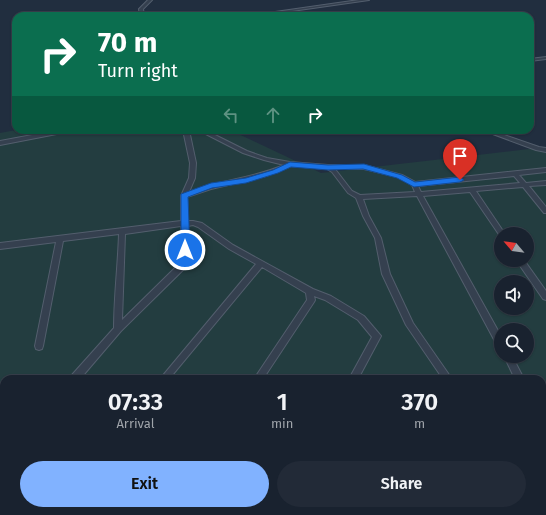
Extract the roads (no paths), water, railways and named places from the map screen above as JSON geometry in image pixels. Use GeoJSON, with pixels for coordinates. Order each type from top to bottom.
{"type":"FeatureCollection","features":[{"type":"Feature","properties":{"kind":"street"},"geometry":{"type":"LineString","coordinates":[[141,12],[141,9],[150,0]]}},
{"type":"Feature","properties":{"kind":"street"},"geometry":{"type":"LineString","coordinates":[[278,12],[367,0]]}},
{"type":"Feature","properties":{"kind":"street"},"geometry":{"type":"LineString","coordinates":[[534,60],[546,58]]}},
{"type":"Feature","properties":{"kind":"street"},"geometry":{"type":"LineString","coordinates":[[0,143],[46,134]]}},
{"type":"Feature","properties":{"kind":"street"},"geometry":{"type":"LineString","coordinates":[[78,375],[118,329],[182,266],[185,260],[185,223],[183,218],[184,196],[192,178],[193,163],[187,134]]}},
{"type":"Feature","properties":{"kind":"street"},"geometry":{"type":"LineString","coordinates":[[209,134],[245,152],[290,164],[328,167],[364,167],[400,176],[414,184],[494,331]]}},
{"type":"Feature","properties":{"kind":"street"},"geometry":{"type":"LineString","coordinates":[[496,134],[532,147],[546,150]]}},
{"type":"Feature","properties":{"kind":"street"},"geometry":{"type":"LineString","coordinates":[[184,196],[211,186],[246,180],[276,172],[290,164]]}},
{"type":"Feature","properties":{"kind":"street"},"geometry":{"type":"LineString","coordinates":[[328,167],[334,170],[350,192],[359,197],[419,194],[546,183]]}},
{"type":"Feature","properties":{"kind":"street"},"geometry":{"type":"LineString","coordinates":[[414,184],[546,170]]}},
{"type":"Feature","properties":{"kind":"street"},"geometry":{"type":"LineString","coordinates":[[515,174],[546,211]]}},
{"type":"Feature","properties":{"kind":"street"},"geometry":{"type":"LineString","coordinates":[[472,190],[497,227]]}},
{"type":"Feature","properties":{"kind":"street"},"geometry":{"type":"LineString","coordinates":[[359,197],[369,223],[378,238],[386,274],[410,325],[445,375]]}},
{"type":"Feature","properties":{"kind":"street"},"geometry":{"type":"LineString","coordinates":[[0,246],[185,223],[200,225],[231,247],[310,291],[328,298],[361,318],[377,336],[355,375]]}},
{"type":"Feature","properties":{"kind":"street"},"geometry":{"type":"LineString","coordinates":[[118,329],[122,232]]}},
{"type":"Feature","properties":{"kind":"street"},"geometry":{"type":"LineString","coordinates":[[39,346],[60,238]]}},
{"type":"Feature","properties":{"kind":"street"},"geometry":{"type":"LineString","coordinates":[[167,375],[261,263]]}},
{"type":"Feature","properties":{"kind":"street"},"geometry":{"type":"LineString","coordinates":[[525,267],[546,297]]}},
{"type":"Feature","properties":{"kind":"street"},"geometry":{"type":"LineString","coordinates":[[261,375],[311,300],[310,291]]}},
{"type":"Feature","properties":{"kind":"street"},"geometry":{"type":"LineString","coordinates":[[512,363],[518,375]]}}]}
